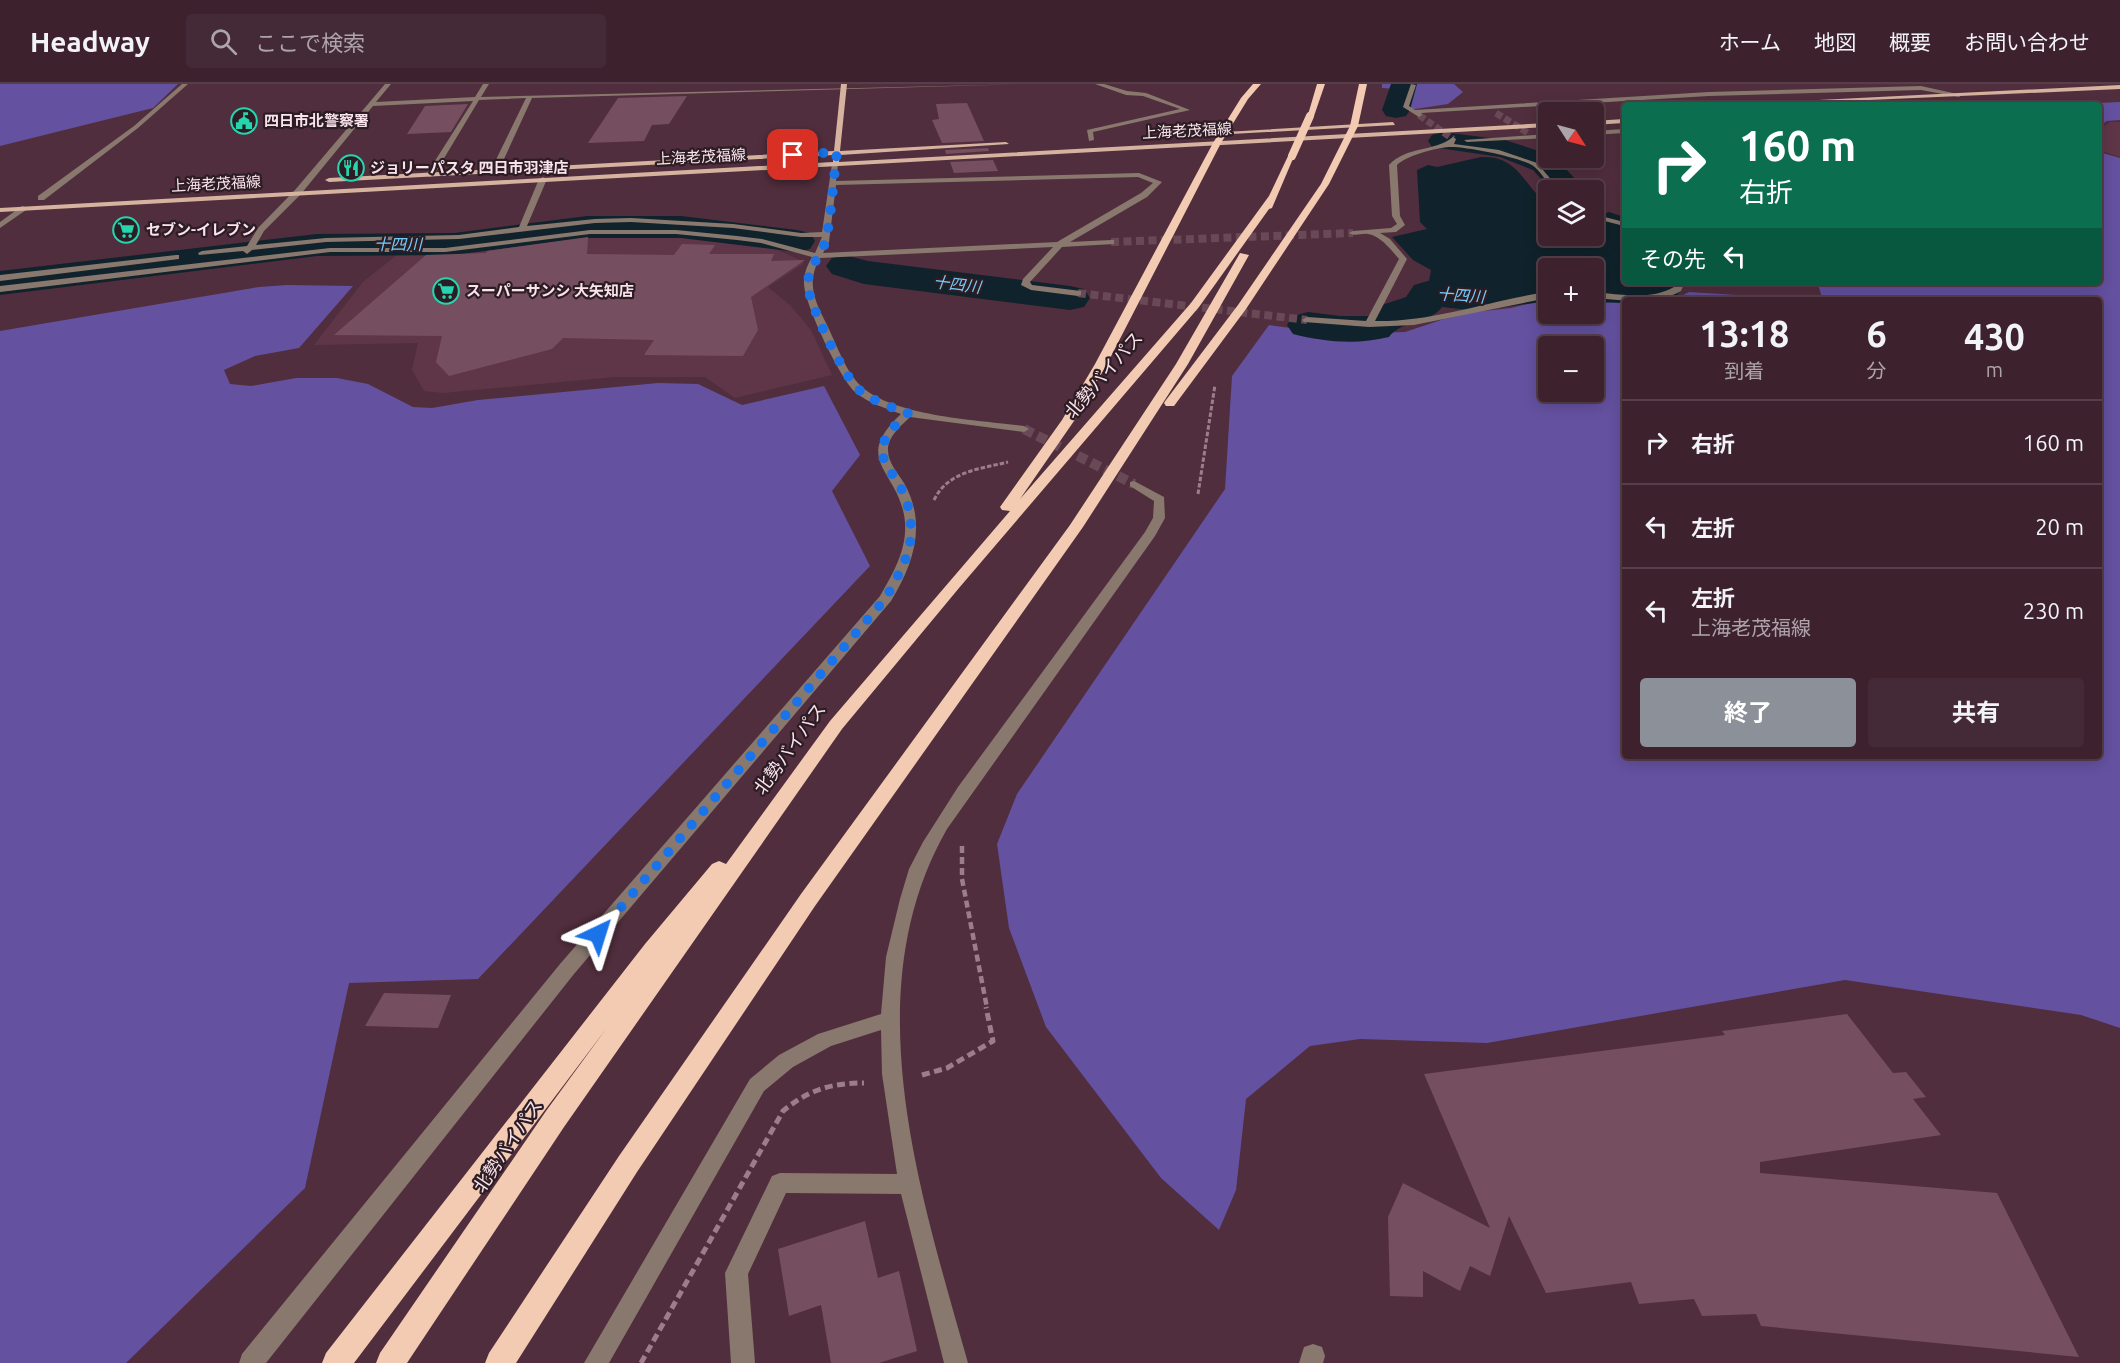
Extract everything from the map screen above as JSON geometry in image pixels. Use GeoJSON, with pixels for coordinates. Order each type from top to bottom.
{"type":"FeatureCollection","features":[{"type":"Feature","properties":{"kind":"highway"},"geometry":{"type":"LineString","coordinates":[[953,585],[1068,422],[1223,132],[1257,84]]}},
{"type":"Feature","properties":{"kind":"highway","name":"北勢バイパス"},"geometry":{"type":"LineString","coordinates":[[499,1363],[628,1164],[802,910],[1076,527],[1182,364],[1238,266],[1273,197],[1310,116],[1321,84]]}},
{"type":"Feature","properties":{"kind":"highway"},"geometry":{"type":"LineString","coordinates":[[1076,527],[1283,249],[1325,184],[1354,126],[1363,84]]}},
{"type":"Feature","properties":{"kind":"highway","name":"北勢バイパス"},"geometry":{"type":"LineString","coordinates":[[390,1363],[555,1119],[836,725],[953,585],[1195,305],[1273,197]]}},
{"type":"Feature","properties":{"kind":"highway"},"geometry":{"type":"LineString","coordinates":[[336,1363],[653,950],[836,725]]}},
{"type":"Feature","properties":{"kind":"main road"},"geometry":{"type":"LineString","coordinates":[[836,164],[844,86]]}},
{"type":"Feature","properties":{"kind":"main road"},"geometry":{"type":"LineString","coordinates":[[1820,102],[2120,87]]}},
{"type":"Feature","properties":{"kind":"main road"},"geometry":{"type":"LineString","coordinates":[[1975,102],[2120,94]]}},
{"type":"Feature","properties":{"kind":"main road"},"geometry":{"type":"LineString","coordinates":[[1411,123],[1418,117]]}},
{"type":"Feature","properties":{"kind":"main road"},"geometry":{"type":"LineString","coordinates":[[1604,122],[1622,121]]}},
{"type":"Feature","properties":{"kind":"main road","name":"上海老茂福線"},"geometry":{"type":"LineString","coordinates":[[1168,136],[1400,123]]}},
{"type":"Feature","properties":{"kind":"main road","name":"上海老茂福線"},"geometry":{"type":"LineString","coordinates":[[0,210],[1538,126]]}},
{"type":"Feature","properties":{"kind":"main road"},"geometry":{"type":"LineString","coordinates":[[1079,141],[1102,139]]}},
{"type":"Feature","properties":{"kind":"main road","name":"上海老茂福線"},"geometry":{"type":"LineString","coordinates":[[295,182],[1010,144]]}},
{"type":"Feature","properties":{"kind":"main road"},"geometry":{"type":"LineString","coordinates":[[20,199],[52,197]]}},
{"type":"Feature","properties":{"kind":"street"},"geometry":{"type":"LineString","coordinates":[[41,198],[136,127],[185,84]]}},
{"type":"Feature","properties":{"kind":"street"},"geometry":{"type":"LineString","coordinates":[[242,259],[261,230],[298,192],[388,84]]}},
{"type":"Feature","properties":{"kind":"street"},"geometry":{"type":"LineString","coordinates":[[430,175],[486,84]]}},
{"type":"Feature","properties":{"kind":"street"},"geometry":{"type":"LineString","coordinates":[[370,104],[530,94],[1023,84]]}},
{"type":"Feature","properties":{"kind":"street"},"geometry":{"type":"LineString","coordinates":[[1091,140],[1089,131],[1187,110],[1144,94],[1126,93],[1098,84]]}},
{"type":"Feature","properties":{"kind":"street"},"geometry":{"type":"LineString","coordinates":[[1413,85],[1406,107],[1418,117],[1488,107],[1709,94],[1921,88],[1959,95]]}},
{"type":"Feature","properties":{"kind":"street"},"geometry":{"type":"LineString","coordinates":[[494,172],[530,94]]}},
{"type":"Feature","properties":{"kind":"street"},"geometry":{"type":"LineString","coordinates":[[1488,107],[1496,113]]}},
{"type":"Feature","properties":{"kind":"street"},"geometry":{"type":"LineString","coordinates":[[1604,132],[1622,131]]}},
{"type":"Feature","properties":{"kind":"street"},"geometry":{"type":"LineString","coordinates":[[1353,233],[1394,230],[1401,225],[1396,216],[1393,165],[1397,159],[1451,142],[1538,135]]}},
{"type":"Feature","properties":{"kind":"street"},"geometry":{"type":"LineString","coordinates":[[1451,142],[1499,152],[1535,164],[1548,180]]}},
{"type":"Feature","properties":{"kind":"street"},"geometry":{"type":"LineString","coordinates":[[836,164],[825,242],[809,270],[808,285],[811,302],[846,373],[865,393],[879,402],[908,413],[1024,429]]}},
{"type":"Feature","properties":{"kind":"street"},"geometry":{"type":"LineString","coordinates":[[833,183],[1139,175],[1158,182],[1144,195],[1060,244],[1026,281],[1025,285],[1078,293]]}},
{"type":"Feature","properties":{"kind":"street"},"geometry":{"type":"LineString","coordinates":[[522,229],[543,179]]}},
{"type":"Feature","properties":{"kind":"street"},"geometry":{"type":"LineString","coordinates":[[0,226],[25,208]]}},
{"type":"Feature","properties":{"kind":"street"},"geometry":{"type":"LineString","coordinates":[[1604,219],[1622,223]]}},
{"type":"Feature","properties":{"kind":"street"},"geometry":{"type":"LineString","coordinates":[[193,254],[333,239],[459,237],[595,221],[746,239],[818,256],[1111,242]]}},
{"type":"Feature","properties":{"kind":"street"},"geometry":{"type":"LineString","coordinates":[[0,289],[330,250],[468,249],[646,226],[733,226],[801,235],[826,234]]}},
{"type":"Feature","properties":{"kind":"street"},"geometry":{"type":"LineString","coordinates":[[1369,324],[1403,259],[1388,241],[1374,233]]}},
{"type":"Feature","properties":{"kind":"street"},"geometry":{"type":"LineString","coordinates":[[428,249],[438,240]]}},
{"type":"Feature","properties":{"kind":"street"},"geometry":{"type":"LineString","coordinates":[[0,278],[181,256]]}},
{"type":"Feature","properties":{"kind":"street"},"geometry":{"type":"LineString","coordinates":[[1604,295],[1666,296],[1678,289],[1680,285]]}},
{"type":"Feature","properties":{"kind":"street"},"geometry":{"type":"LineString","coordinates":[[1307,320],[1395,326],[1470,308],[1538,297]]}},
{"type":"Feature","properties":{"kind":"street"},"geometry":{"type":"LineString","coordinates":[[251,1363],[567,969],[886,598],[906,560],[912,531],[909,509],[900,486],[886,464],[882,448],[890,431],[908,413]]}},
{"type":"Feature","properties":{"kind":"street"},"geometry":{"type":"LineString","coordinates":[[956,1363],[908,1184],[893,1083],[890,1019],[896,957],[904,917],[921,861],[956,802],[1151,533],[1159,518],[1160,500],[1134,484]]}},
{"type":"Feature","properties":{"kind":"street"},"geometry":{"type":"LineString","coordinates":[[596,1363],[757,1085],[786,1061],[825,1040],[890,1019]]}},
{"type":"Feature","properties":{"kind":"street"},"geometry":{"type":"LineString","coordinates":[[743,1363],[735,1273],[780,1183],[908,1184]]}},
{"type":"Feature","properties":{"kind":"path"},"geometry":{"type":"LineString","coordinates":[[1198,494],[1215,383]]}},
{"type":"Feature","properties":{"kind":"path"},"geometry":{"type":"LineString","coordinates":[[933,505],[939,488],[957,475],[1018,459]]}},
{"type":"Feature","properties":{"kind":"path"},"geometry":{"type":"LineString","coordinates":[[893,1083],[947,1068],[993,1041],[962,879],[963,839]]}},
{"type":"Feature","properties":{"kind":"shaded area"},"geometry":{"type":"Polygon","coordinates":[[[0,84],[178,84],[153,108],[0,146],[0,84]]]}},
{"type":"Feature","properties":{"kind":"shaded area"},"geometry":{"type":"Polygon","coordinates":[[[1382,84],[1454,84],[1463,92],[1448,104],[1402,111],[1396,89],[1382,88],[1382,84]]]}},
{"type":"Feature","properties":{"kind":"shaded area"},"geometry":{"type":"Polygon","coordinates":[[[2120,102],[2120,120],[2107,121],[2102,124],[2102,103],[2120,102]]]}},
{"type":"Feature","properties":{"kind":"shaded area"},"geometry":{"type":"Polygon","coordinates":[[[2110,122],[2120,122],[2120,157],[2102,151],[2102,128],[2110,122]]]}},
{"type":"Feature","properties":{"kind":"shaded area"},"geometry":{"type":"Polygon","coordinates":[[[2102,153],[2120,158],[2120,1028],[2081,1015],[1845,980],[1487,1043],[1360,1039],[1310,1046],[1246,1099],[1236,1190],[1219,1230],[1161,1178],[1046,1027],[1009,928],[997,844],[1017,794],[1225,489],[1232,376],[1269,325],[1335,334],[1405,332],[1444,319],[1538,301],[1538,324],[1604,324],[1604,300],[1622,301],[1622,759],[2102,759],[2102,297],[1822,297],[1818,285],[2102,285],[2102,153]]]}},
{"type":"Feature","properties":{"kind":"shaded area"},"geometry":{"type":"Polygon","coordinates":[[[622,235],[706,238],[745,243],[772,248],[803,261],[803,264],[768,287],[790,305],[811,330],[832,375],[735,398],[705,377],[615,377],[443,393],[424,391],[412,370],[418,343],[314,345],[363,282],[398,254],[474,251],[585,237],[622,235]]]}},
{"type":"Feature","properties":{"kind":"shaded area"},"geometry":{"type":"Polygon","coordinates":[[[353,286],[299,348],[255,356],[224,370],[230,384],[251,386],[296,378],[337,378],[368,384],[413,407],[432,408],[478,400],[658,383],[698,384],[742,405],[824,386],[860,455],[832,491],[870,566],[478,979],[349,983],[305,1188],[126,1363],[0,1363],[0,331],[259,287],[353,286]]]}},
{"type":"Feature","properties":{"kind":"shaded area"},"geometry":{"type":"Polygon","coordinates":[[[1689,292],[1767,297],[1679,297],[1689,292]]]}},
{"type":"Feature","properties":{"kind":"water"},"geometry":{"type":"Polygon","coordinates":[[[1481,157],[1504,161],[1512,166],[1538,195],[1538,246],[1604,246],[1604,230],[1622,235],[1622,285],[1604,284],[1604,258],[1538,258],[1538,283],[1487,290],[1429,281],[1431,270],[1413,260],[1392,237],[1427,229],[1420,222],[1417,170],[1428,165],[1437,167],[1481,157]]]}},
{"type":"Feature","properties":{"kind":"building"},"geometry":{"type":"Polygon","coordinates":[[[687,96],[669,124],[652,125],[644,141],[588,143],[618,98],[687,96]]]}},
{"type":"Feature","properties":{"kind":"building"},"geometry":{"type":"Polygon","coordinates":[[[967,103],[984,141],[942,143],[932,120],[939,119],[936,104],[967,103]]]}},
{"type":"Feature","properties":{"kind":"building"},"geometry":{"type":"Polygon","coordinates":[[[468,104],[451,132],[407,134],[425,106],[468,104]]]}},
{"type":"Feature","properties":{"kind":"building"},"geometry":{"type":"Polygon","coordinates":[[[988,148],[989,151],[946,154],[945,150],[988,148]]]}},
{"type":"Feature","properties":{"kind":"building"},"geometry":{"type":"Polygon","coordinates":[[[993,160],[998,171],[954,173],[950,162],[993,160]]]}},
{"type":"Feature","properties":{"kind":"building"},"geometry":{"type":"Polygon","coordinates":[[[588,237],[587,254],[674,255],[682,244],[715,245],[709,254],[774,254],[771,261],[805,260],[751,297],[758,330],[743,356],[644,355],[654,340],[563,338],[552,349],[449,376],[436,362],[442,336],[334,335],[426,255],[486,253],[487,251],[588,237]]]}},
{"type":"Feature","properties":{"kind":"building"},"geometry":{"type":"Polygon","coordinates":[[[384,993],[451,995],[438,1028],[365,1026],[384,993]]]}},
{"type":"Feature","properties":{"kind":"building"},"geometry":{"type":"Polygon","coordinates":[[[1847,1014],[1893,1073],[1906,1072],[1926,1097],[1913,1099],[1941,1135],[1760,1162],[1760,1173],[1997,1193],[2079,1357],[1761,1326],[1756,1314],[1702,1316],[1694,1299],[1639,1304],[1631,1282],[1546,1293],[1509,1216],[1490,1276],[1470,1266],[1460,1291],[1423,1271],[1423,1297],[1390,1296],[1388,1217],[1403,1183],[1490,1228],[1424,1074],[1725,1035],[1722,1031],[1847,1014]]]}},
{"type":"Feature","properties":{"kind":"building"},"geometry":{"type":"Polygon","coordinates":[[[865,1221],[878,1278],[899,1271],[917,1351],[879,1363],[831,1363],[821,1305],[789,1316],[778,1249],[865,1221]]]}},
{"type":"Feature","properties":{"kind":"waterway","name":"十四川"},"geometry":{"type":"LineString","coordinates":[[1396,110],[1404,84]]}},
{"type":"Feature","properties":{"kind":"waterway","name":"十四川"},"geometry":{"type":"LineString","coordinates":[[1443,141],[1505,149],[1544,163],[1559,180]]}},
{"type":"Feature","properties":{"kind":"waterway","name":"十四川"},"geometry":{"type":"LineString","coordinates":[[1609,223],[1622,227]]}},
{"type":"Feature","properties":{"kind":"waterway","name":"十四川"},"geometry":{"type":"LineString","coordinates":[[0,283],[317,245],[454,244],[587,227],[681,227],[797,241]]}},
{"type":"Feature","properties":{"kind":"waterway","name":"十四川"},"geometry":{"type":"LineString","coordinates":[[845,266],[864,272],[1070,298]]}},
{"type":"Feature","properties":{"kind":"waterway"},"geometry":{"type":"LineString","coordinates":[[1428,293],[1434,281]]}},
{"type":"Feature","properties":{"kind":"waterway","name":"十四川"},"geometry":{"type":"LineString","coordinates":[[1604,290],[1652,292],[1661,290],[1664,285]]}},
{"type":"Feature","properties":{"kind":"waterway","name":"十四川"},"geometry":{"type":"LineString","coordinates":[[1385,321],[1394,315],[1423,305],[1428,293],[1477,299],[1538,290]]}},
{"type":"Feature","properties":{"kind":"waterway","name":"十四川"},"geometry":{"type":"LineString","coordinates":[[1308,325],[1340,329],[1374,328]]}},
{"type":"Feature","properties":{"kind":"tunnel"},"geometry":{"type":"LineString","coordinates":[[1496,113],[1528,133]]}},
{"type":"Feature","properties":{"kind":"tunnel"},"geometry":{"type":"LineString","coordinates":[[1419,115],[1453,139]]}},
{"type":"Feature","properties":{"kind":"tunnel"},"geometry":{"type":"LineString","coordinates":[[1111,242],[1353,233]]}},
{"type":"Feature","properties":{"kind":"tunnel"},"geometry":{"type":"LineString","coordinates":[[1078,293],[1307,320]]}},
{"type":"Feature","properties":{"kind":"tunnel"},"geometry":{"type":"LineString","coordinates":[[1024,429],[1134,484]]}},
{"type":"Feature","properties":{"kind":"place","name":"四日市北警察署"},"geometry":{"type":"Point","coordinates":[244,121]}},
{"type":"Feature","properties":{"kind":"place","name":"ジョリーパスタ 四日市羽津店"},"geometry":{"type":"Point","coordinates":[351,168]}},
{"type":"Feature","properties":{"kind":"place","name":"セブン-イレブン"},"geometry":{"type":"Point","coordinates":[126,230]}},
{"type":"Feature","properties":{"kind":"place","name":"スーパーサンシ 大矢知店"},"geometry":{"type":"Point","coordinates":[446,291]}},
{"type":"Feature","properties":{"kind":"route"},"geometry":{"type":"LineString","coordinates":[[598,934],[886,598],[906,560],[912,531],[909,509],[900,486],[886,464],[882,448],[890,431],[908,413],[879,402],[858,388],[846,373],[811,302],[808,285],[809,270],[825,242],[837,152],[793,155]]}}]}
